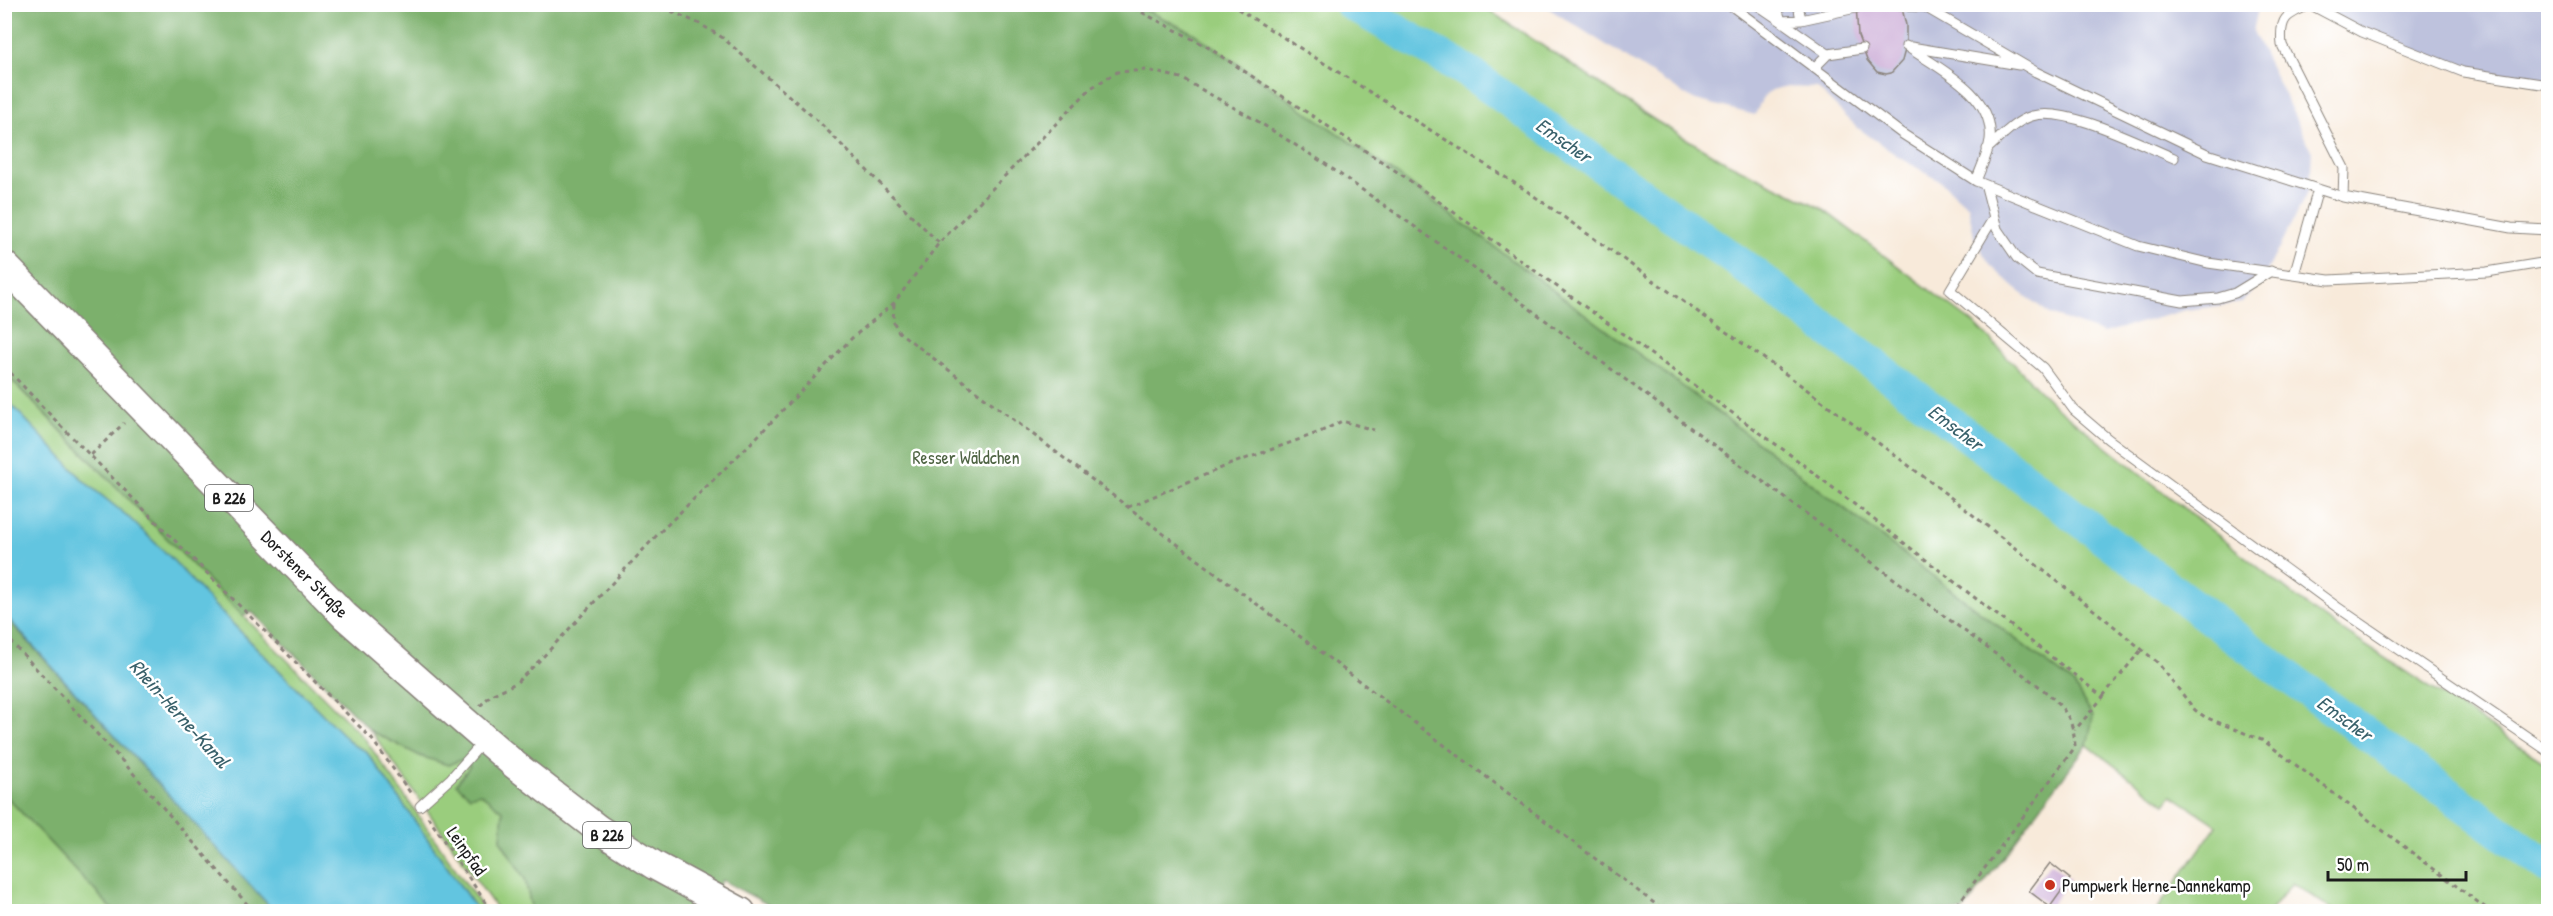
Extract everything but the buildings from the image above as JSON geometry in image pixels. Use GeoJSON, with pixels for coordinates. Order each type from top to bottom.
{"type":"FeatureCollection","features":[{"type":"Feature","properties":{"kind":"main road","name":"Dorstener Straße"},"geometry":{"type":"LineString","coordinates":[[4,265],[70,330],[345,616],[463,720]]}},
{"type":"Feature","properties":{"kind":"main road","name":"B 226"},"geometry":{"type":"LineString","coordinates":[[463,720],[598,829],[654,865],[741,912]]}},
{"type":"Feature","properties":{"kind":"lane"},"geometry":{"type":"LineString","coordinates":[[1729,4],[1900,133],[1986,187],[2138,246],[2208,263],[2329,280],[2487,272],[2548,262]]}},
{"type":"Feature","properties":{"kind":"lane"},"geometry":{"type":"LineString","coordinates":[[1756,4],[1828,54]]}},
{"type":"Feature","properties":{"kind":"lane"},"geometry":{"type":"LineString","coordinates":[[1776,4],[1781,21]]}},
{"type":"Feature","properties":{"kind":"lane"},"geometry":{"type":"LineString","coordinates":[[1798,4],[1801,20]]}},
{"type":"Feature","properties":{"kind":"lane"},"geometry":{"type":"LineString","coordinates":[[2343,197],[2344,168],[2282,45],[2280,28],[2288,14],[2309,5],[2362,32],[2463,72],[2548,85]]}},
{"type":"Feature","properties":{"kind":"lane"},"geometry":{"type":"LineString","coordinates":[[1901,6],[1925,7],[2025,66],[2207,154],[2343,197],[2511,228],[2548,230]]}},
{"type":"Feature","properties":{"kind":"lane"},"geometry":{"type":"LineString","coordinates":[[1781,21],[1801,20],[1856,8]]}},
{"type":"Feature","properties":{"kind":"lane"},"geometry":{"type":"LineString","coordinates":[[1976,181],[1990,139],[1988,120],[1976,98],[1961,83],[1906,46],[2025,66]]}},
{"type":"Feature","properties":{"kind":"lane"},"geometry":{"type":"LineString","coordinates":[[1815,67],[1828,54],[1862,49]]}},
{"type":"Feature","properties":{"kind":"lane"},"geometry":{"type":"LineString","coordinates":[[1987,148],[2017,123],[2030,116],[2048,113],[2085,122],[2174,158]]}},
{"type":"Feature","properties":{"kind":"lane"},"geometry":{"type":"LineString","coordinates":[[1986,187],[1997,229],[2017,258],[2037,274],[2078,284],[2182,301],[2218,298],[2235,293],[2271,271]]}},
{"type":"Feature","properties":{"kind":"lane"},"geometry":{"type":"LineString","coordinates":[[2294,275],[2318,189]]}},
{"type":"Feature","properties":{"kind":"lane"},"geometry":{"type":"LineString","coordinates":[[1994,217],[1950,290],[2043,368],[2074,410],[2108,439],[2337,606],[2548,751]]}},
{"type":"Feature","properties":{"kind":"lane"},"geometry":{"type":"LineString","coordinates":[[420,806],[450,778],[485,739]]}},
{"type":"Feature","properties":{"kind":"path"},"geometry":{"type":"LineString","coordinates":[[655,4],[700,24],[723,38],[820,123],[939,243]]}},
{"type":"Feature","properties":{"kind":"path"},"geometry":{"type":"LineString","coordinates":[[1126,4],[1206,46],[1402,176],[1788,453],[2103,697]]}},
{"type":"Feature","properties":{"kind":"path"},"geometry":{"type":"LineString","coordinates":[[1230,4],[1524,189],[1799,384],[1936,486],[2142,649],[2157,662],[2195,710],[2205,717],[2264,741],[2491,912]]}},
{"type":"Feature","properties":{"kind":"path"},"geometry":{"type":"LineString","coordinates":[[463,720],[491,695],[516,683],[540,660],[658,534],[756,438],[852,338],[894,303],[939,243],[1091,88],[1117,72],[1147,70],[1181,78],[1254,119],[1324,163],[1502,288],[2040,687],[2062,706],[2074,730],[2075,747],[1952,912]]}},
{"type":"Feature","properties":{"kind":"path"},"geometry":{"type":"LineString","coordinates":[[894,303],[893,321],[899,332],[1666,912]]}},
{"type":"Feature","properties":{"kind":"path","name":"Leinpfad"},"geometry":{"type":"LineString","coordinates":[[4,366],[371,738],[492,912]]}},
{"type":"Feature","properties":{"kind":"path"},"geometry":{"type":"LineString","coordinates":[[91,455],[141,406]]}},
{"type":"Feature","properties":{"kind":"path"},"geometry":{"type":"LineString","coordinates":[[1128,507],[1342,422],[1374,430]]}},
{"type":"Feature","properties":{"kind":"path"},"geometry":{"type":"LineString","coordinates":[[4,634],[125,764],[254,912]]}},
{"type":"Feature","properties":{"kind":"path"},"geometry":{"type":"LineString","coordinates":[[2074,730],[2142,649]]}},
{"type":"Feature","properties":{"kind":"shaded area"},"geometry":{"type":"Polygon","coordinates":[[[1543,5],[2259,5],[2253,31],[2312,152],[2310,187],[2267,271],[2242,303],[2186,310],[2104,333],[2050,314],[2015,288],[1991,266],[1975,240],[1968,206],[1940,181],[1899,157],[1858,128],[1817,88],[1783,87],[1772,90],[1763,97],[1755,115],[1692,99],[1543,5]]]}},
{"type":"Feature","properties":{"kind":"shaded area"},"geometry":{"type":"Polygon","coordinates":[[[2292,5],[2548,5],[2548,85],[2463,72],[2292,5]]]}},
{"type":"Feature","properties":{"kind":"green space"},"geometry":{"type":"Polygon","coordinates":[[[4,5],[2080,696],[2073,683],[1744,432],[1399,176],[1193,33],[1136,5],[1481,5],[1656,121],[1726,162],[1821,208],[1976,325],[2055,406],[2316,613],[2548,765],[2548,911],[2335,911],[2292,883],[2270,911],[2156,911],[2217,825],[2172,795],[2165,804],[2087,745],[4,5]]]}},
{"type":"Feature","properties":{"kind":"green space","name":"Resser Wäldchen"},"geometry":{"type":"Polygon","coordinates":[[[4,5],[1136,5],[1193,33],[1399,176],[1744,432],[2073,683],[2093,717],[2087,745],[1963,911],[782,912],[722,880],[708,907],[715,911],[532,911],[525,879],[501,841],[503,811],[480,793],[470,796],[456,784],[470,766],[460,760],[448,765],[420,756],[371,731],[251,611],[243,616],[5,373],[4,5]]]}},
{"type":"Feature","properties":{"kind":"green space"},"geometry":{"type":"Polygon","coordinates":[[[4,373],[365,739],[485,911],[478,911],[366,751],[353,745],[214,605],[170,557],[126,515],[86,483],[5,398],[4,373]]]}},
{"type":"Feature","properties":{"kind":"green space"},"geometry":{"type":"Polygon","coordinates":[[[4,615],[274,911],[114,911],[5,795],[4,615]]]}},
{"type":"Feature","properties":{"kind":"green space"},"geometry":{"type":"Polygon","coordinates":[[[371,731],[421,756],[448,765],[460,760],[470,766],[480,793],[503,811],[501,841],[525,879],[532,911],[498,911],[371,731]]]}},
{"type":"Feature","properties":{"kind":"green space"},"geometry":{"type":"Polygon","coordinates":[[[5,795],[114,911],[7,912],[5,909],[5,795]]]}},
{"type":"Feature","properties":{"kind":"water","name":"Rhein-Herne-Kanal"},"geometry":{"type":"Polygon","coordinates":[[[5,398],[86,483],[126,515],[170,557],[214,605],[353,745],[366,751],[478,911],[274,911],[5,615],[5,398]]]}},
{"type":"Feature","properties":{"kind":"waterway","name":"Emscher"},"geometry":{"type":"LineString","coordinates":[[1351,4],[1468,72],[1742,265],[2260,656],[2548,867]]}},
{"type":"Feature","properties":{"kind":"place","name":"Pumpwerk Herne-Dannekamp"},"geometry":{"type":"Point","coordinates":[2050,885]}}]}
